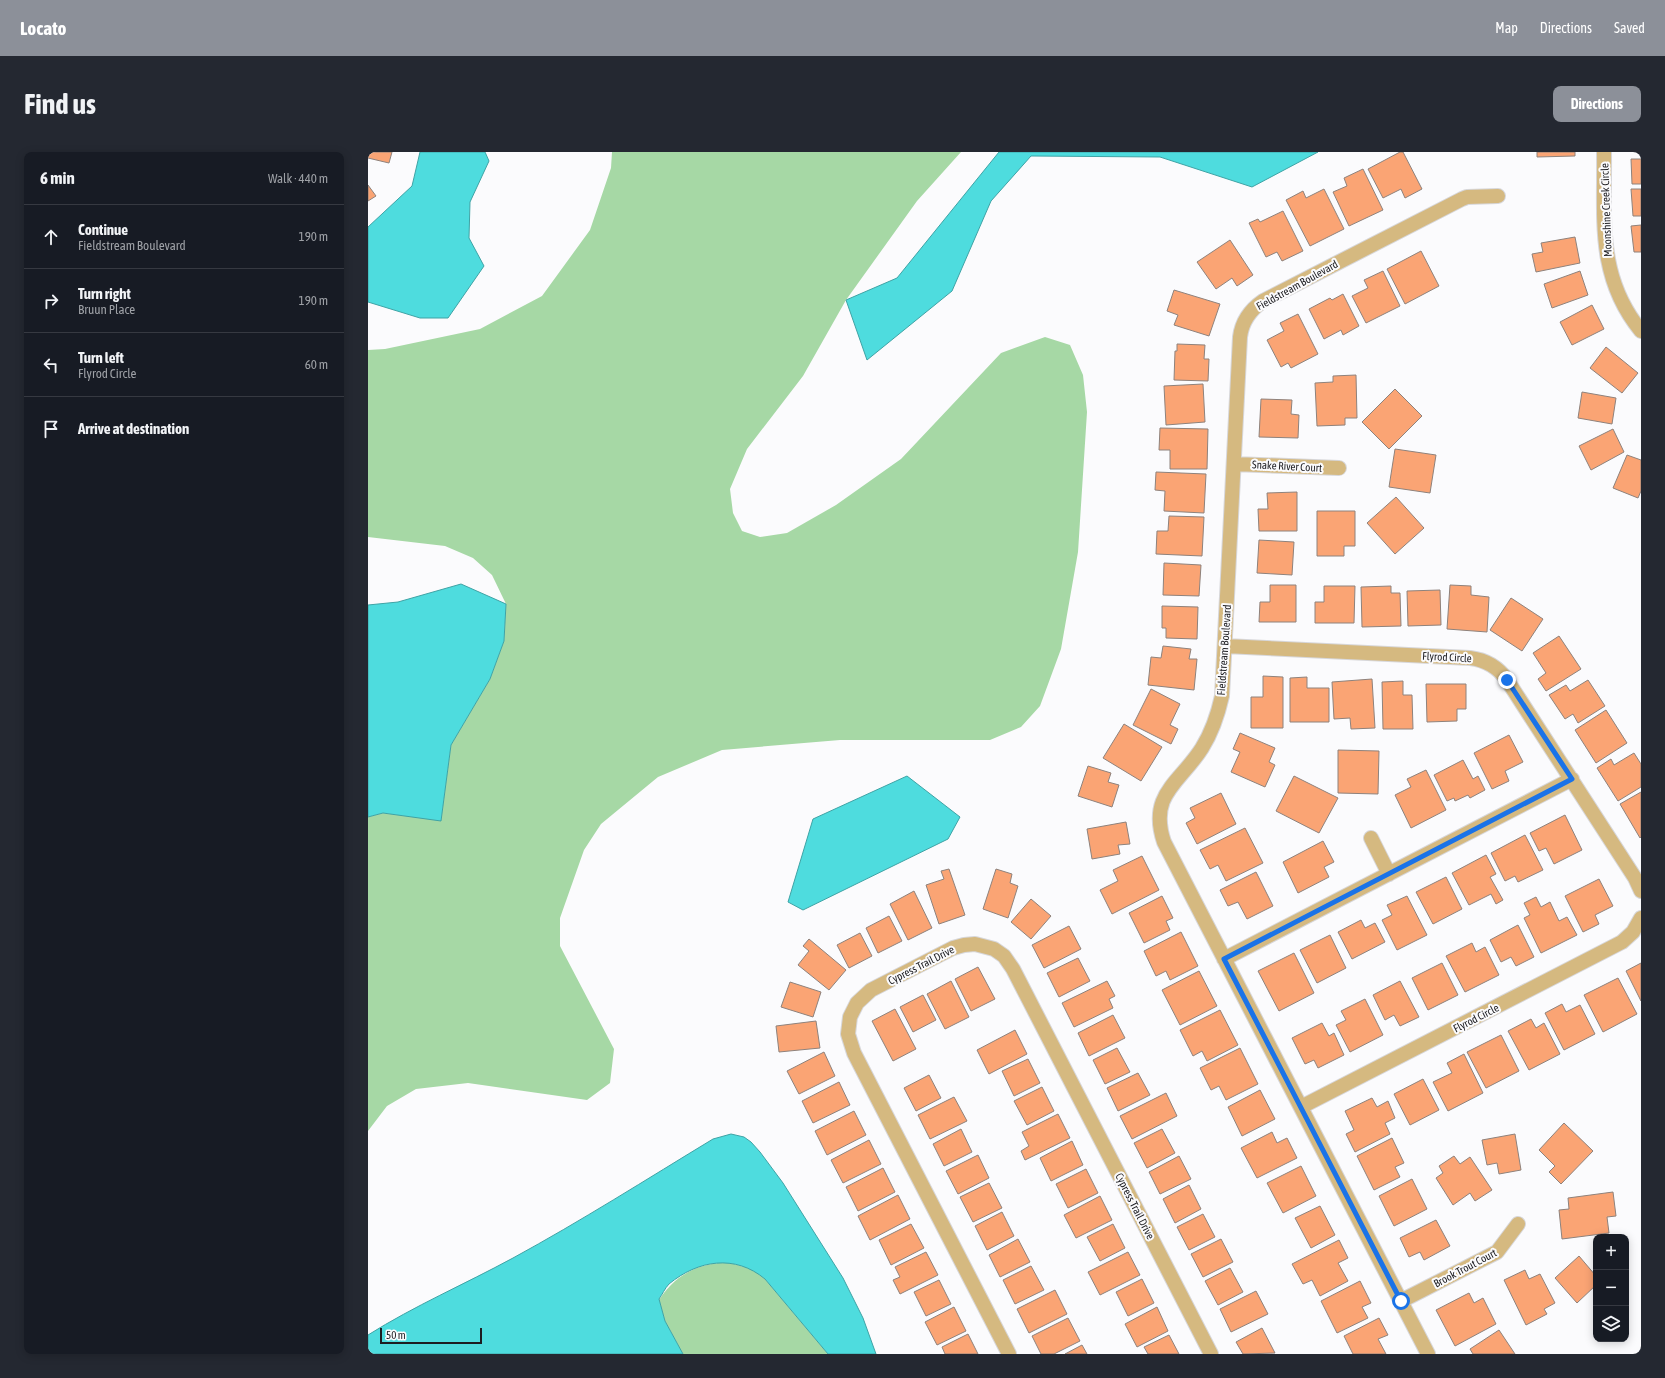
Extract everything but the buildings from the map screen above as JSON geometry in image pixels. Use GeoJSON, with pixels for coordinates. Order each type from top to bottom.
{"type":"FeatureCollection","features":[{"type":"Feature","properties":{"kind":"street","name":"Moonshine Creek Circle"},"geometry":{"type":"LineString","coordinates":[[1604,152],[1605,244],[1608,266],[1619,297],[1641,331]]}},
{"type":"Feature","properties":{"kind":"street","name":"Fieldstream Boulevard"},"geometry":{"type":"LineString","coordinates":[[1428,1354],[1164,842],[1160,829],[1160,814],[1162,803],[1167,791],[1198,754],[1206,740],[1217,716],[1223,685],[1240,337],[1242,326],[1251,312],[1263,301],[1462,198],[1498,196]]}},
{"type":"Feature","properties":{"kind":"street","name":"Snake River Court"},"geometry":{"type":"LineString","coordinates":[[1234,464],[1339,468]]}},
{"type":"Feature","properties":{"kind":"street","name":"Flyrod Circle"},"geometry":{"type":"LineString","coordinates":[[1225,646],[1470,658],[1483,661],[1494,666],[1501,673],[1572,779],[1635,878],[1641,891]]}},
{"type":"Feature","properties":{"kind":"street"},"geometry":{"type":"LineString","coordinates":[[1224,959],[1572,779]]}},
{"type":"Feature","properties":{"kind":"street"},"geometry":{"type":"LineString","coordinates":[[1371,838],[1389,874]]}},
{"type":"Feature","properties":{"kind":"street","name":"Flyrod Circle"},"geometry":{"type":"LineString","coordinates":[[1301,1108],[1622,942],[1633,932],[1641,918]]}},
{"type":"Feature","properties":{"kind":"street","name":"Cypress Trail Drive"},"geometry":{"type":"LineString","coordinates":[[1009,1354],[858,1060],[851,1046],[848,1034],[850,1017],[854,1007],[867,993],[953,948],[970,944],[985,946],[997,951],[1004,956],[1013,969],[1211,1354]]}},
{"type":"Feature","properties":{"kind":"street","name":"Brook Trout Court"},"geometry":{"type":"LineString","coordinates":[[1401,1301],[1497,1252],[1518,1224]]}},
{"type":"Feature","properties":{"kind":"green space"},"geometry":{"type":"Polygon","coordinates":[[[612,152],[961,152],[917,201],[846,300],[803,376],[747,449],[730,489],[733,513],[742,531],[760,537],[787,533],[836,505],[901,459],[1001,353],[1045,337],[1070,345],[1083,375],[1087,412],[1078,552],[1061,649],[1040,706],[1021,727],[990,740],[840,740],[722,750],[658,777],[601,824],[584,850],[560,918],[560,946],[614,1049],[610,1083],[587,1100],[468,1083],[416,1089],[387,1106],[368,1131],[368,817],[383,813],[441,820],[451,745],[490,679],[504,641],[506,604],[492,575],[473,558],[445,546],[368,537],[368,350],[385,349],[480,329],[542,296],[590,230],[611,168],[612,152]]]}},
{"type":"Feature","properties":{"kind":"green space"},"geometry":{"type":"Polygon","coordinates":[[[727,1262],[755,1270],[765,1279],[828,1354],[683,1354],[665,1321],[659,1300],[673,1283],[688,1272],[706,1265],[727,1262]]]}},
{"type":"Feature","properties":{"kind":"water"},"geometry":{"type":"Polygon","coordinates":[[[420,152],[485,152],[489,161],[470,202],[469,238],[484,266],[448,318],[420,318],[368,302],[368,227],[412,186],[420,152]]]}},
{"type":"Feature","properties":{"kind":"water"},"geometry":{"type":"Polygon","coordinates":[[[999,152],[1318,152],[1252,187],[1160,157],[1031,156],[991,201],[952,291],[867,360],[846,300],[897,278],[999,152]]]}},
{"type":"Feature","properties":{"kind":"water"},"geometry":{"type":"Polygon","coordinates":[[[461,584],[506,604],[504,641],[490,679],[451,745],[441,821],[383,813],[368,817],[368,605],[398,602],[461,584]]]}},
{"type":"Feature","properties":{"kind":"water"},"geometry":{"type":"Polygon","coordinates":[[[907,776],[960,817],[948,839],[803,910],[788,902],[813,819],[907,776]]]}},
{"type":"Feature","properties":{"kind":"water"},"geometry":{"type":"Polygon","coordinates":[[[731,1134],[744,1137],[751,1142],[783,1183],[843,1278],[863,1318],[876,1354],[828,1354],[765,1279],[753,1271],[741,1266],[729,1263],[717,1263],[704,1265],[680,1276],[666,1287],[659,1299],[665,1321],[683,1354],[368,1354],[368,1335],[385,1324],[495,1268],[538,1244],[614,1200],[713,1139],[731,1134]]]}},
{"type":"Feature","properties":{"kind":"route"},"geometry":{"type":"LineString","coordinates":[[1401,1301],[1224,959],[1572,779],[1507,680]]}}]}
